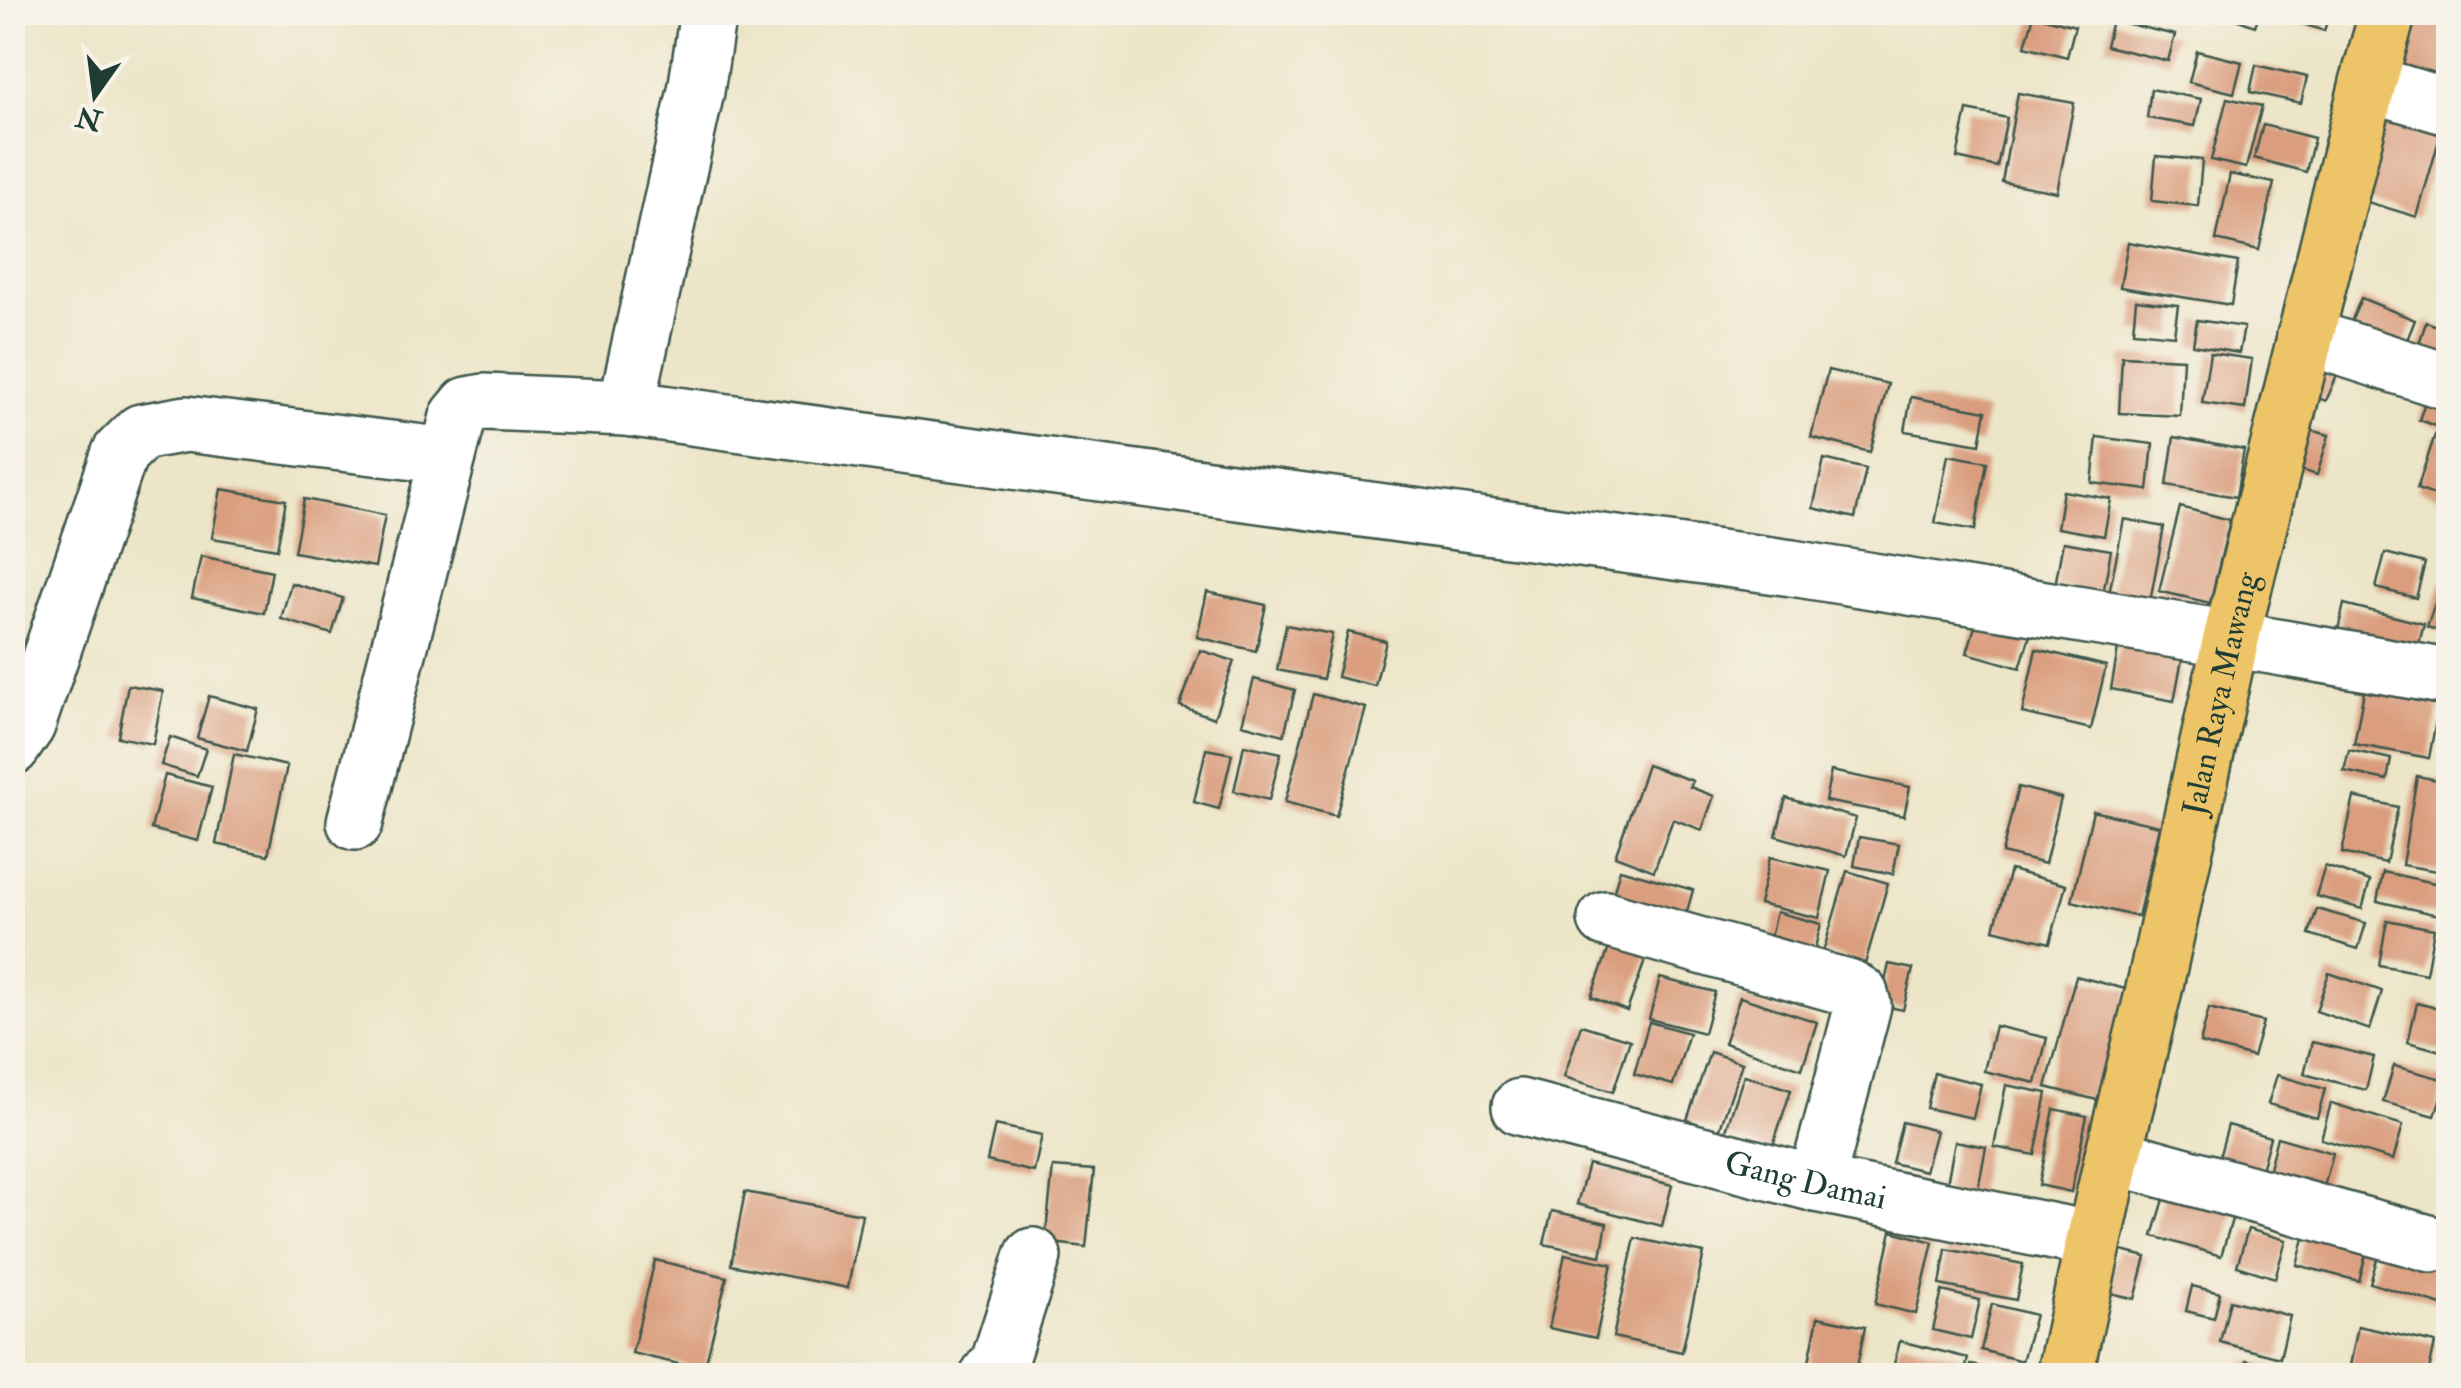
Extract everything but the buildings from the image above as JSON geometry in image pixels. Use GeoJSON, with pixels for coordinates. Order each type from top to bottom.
{"type":"FeatureCollection","features":[{"type":"Feature","properties":{"kind":"main road","name":"Jalan Raya Mawang"},"geometry":{"type":"LineString","coordinates":[[2064,1376],[2154,994],[2230,639],[2388,12]]}},
{"type":"Feature","properties":{"kind":"street"},"geometry":{"type":"LineString","coordinates":[[626,408],[696,91],[708,12]]}},
{"type":"Feature","properties":{"kind":"street"},"geometry":{"type":"LineString","coordinates":[[2368,84],[2448,108]]}},
{"type":"Feature","properties":{"kind":"street"},"geometry":{"type":"LineString","coordinates":[[2305,336],[2448,382]]}},
{"type":"Feature","properties":{"kind":"street"},"geometry":{"type":"LineString","coordinates":[[355,822],[458,417],[468,405],[484,402],[626,408],[1792,568],[2448,677]]}},
{"type":"Feature","properties":{"kind":"street"},"geometry":{"type":"LineString","coordinates":[[12,748],[27,725],[120,453],[141,432],[186,424],[448,456]]}},
{"type":"Feature","properties":{"kind":"street"},"geometry":{"type":"LineString","coordinates":[[1606,919],[1860,994],[1860,1017],[1816,1184]]}},
{"type":"Feature","properties":{"kind":"street","name":"Gang Damai"},"geometry":{"type":"LineString","coordinates":[[1520,1107],[1816,1184],[2094,1240]]}},
{"type":"Feature","properties":{"kind":"street"},"geometry":{"type":"LineString","coordinates":[[2113,1156],[2432,1244]]}},
{"type":"Feature","properties":{"kind":"street"},"geometry":{"type":"LineString","coordinates":[[988,1376],[999,1362],[1033,1256]]}}]}
